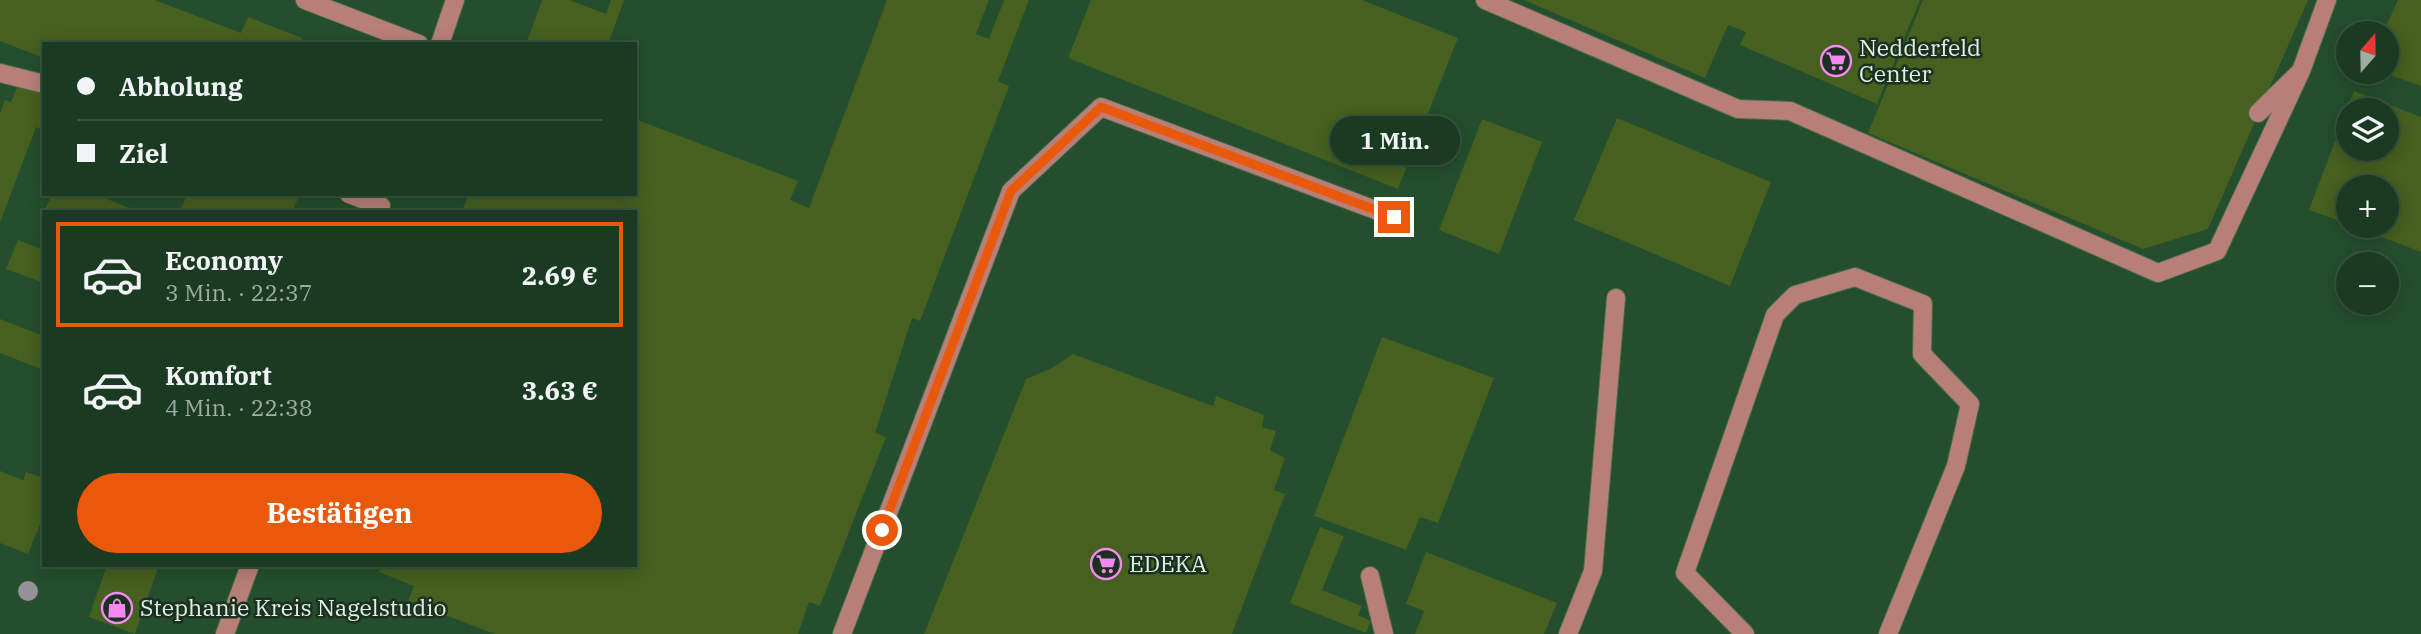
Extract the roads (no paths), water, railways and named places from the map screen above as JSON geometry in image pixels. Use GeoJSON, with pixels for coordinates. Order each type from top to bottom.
{"type":"FeatureCollection","features":[{"type":"Feature","properties":{"kind":"street"},"geometry":{"type":"LineString","coordinates":[[305,0],[414,42]]}},
{"type":"Feature","properties":{"kind":"street"},"geometry":{"type":"LineString","coordinates":[[441,42],[456,0]]}},
{"type":"Feature","properties":{"kind":"street"},"geometry":{"type":"LineString","coordinates":[[1485,0],[1738,110],[1790,111],[2158,273],[2217,251],[2301,71],[2327,0]]}},
{"type":"Feature","properties":{"kind":"street"},"geometry":{"type":"LineString","coordinates":[[2258,113],[2301,71]]}},
{"type":"Feature","properties":{"kind":"street"},"geometry":{"type":"LineString","coordinates":[[0,73],[42,84]]}},
{"type":"Feature","properties":{"kind":"street"},"geometry":{"type":"LineString","coordinates":[[842,634],[1011,191],[1101,107],[1394,217]]}},
{"type":"Feature","properties":{"kind":"street"},"geometry":{"type":"LineString","coordinates":[[355,196],[381,204]]}},
{"type":"Feature","properties":{"kind":"street"},"geometry":{"type":"LineString","coordinates":[[1745,634],[1685,573],[1775,316],[1795,295],[1855,277],[1923,304],[1922,354],[1970,404],[1956,466],[1888,634]]}},
{"type":"Feature","properties":{"kind":"street"},"geometry":{"type":"LineString","coordinates":[[1568,634],[1593,571],[1616,298]]}},
{"type":"Feature","properties":{"kind":"street"},"geometry":{"type":"LineString","coordinates":[[225,634],[249,567]]}},
{"type":"Feature","properties":{"kind":"street"},"geometry":{"type":"LineString","coordinates":[[1370,576],[1384,634]]}},
{"type":"Feature","properties":{"kind":"place","name":"Nedderfeld Center"},"geometry":{"type":"Point","coordinates":[1836,61]}},
{"type":"Feature","properties":{"kind":"place","name":"EDEKA"},"geometry":{"type":"Point","coordinates":[1106,564]}},
{"type":"Feature","properties":{"kind":"place","name":"Stephanie Kreis Nagelstudio"},"geometry":{"type":"Point","coordinates":[117,608]}}]}
